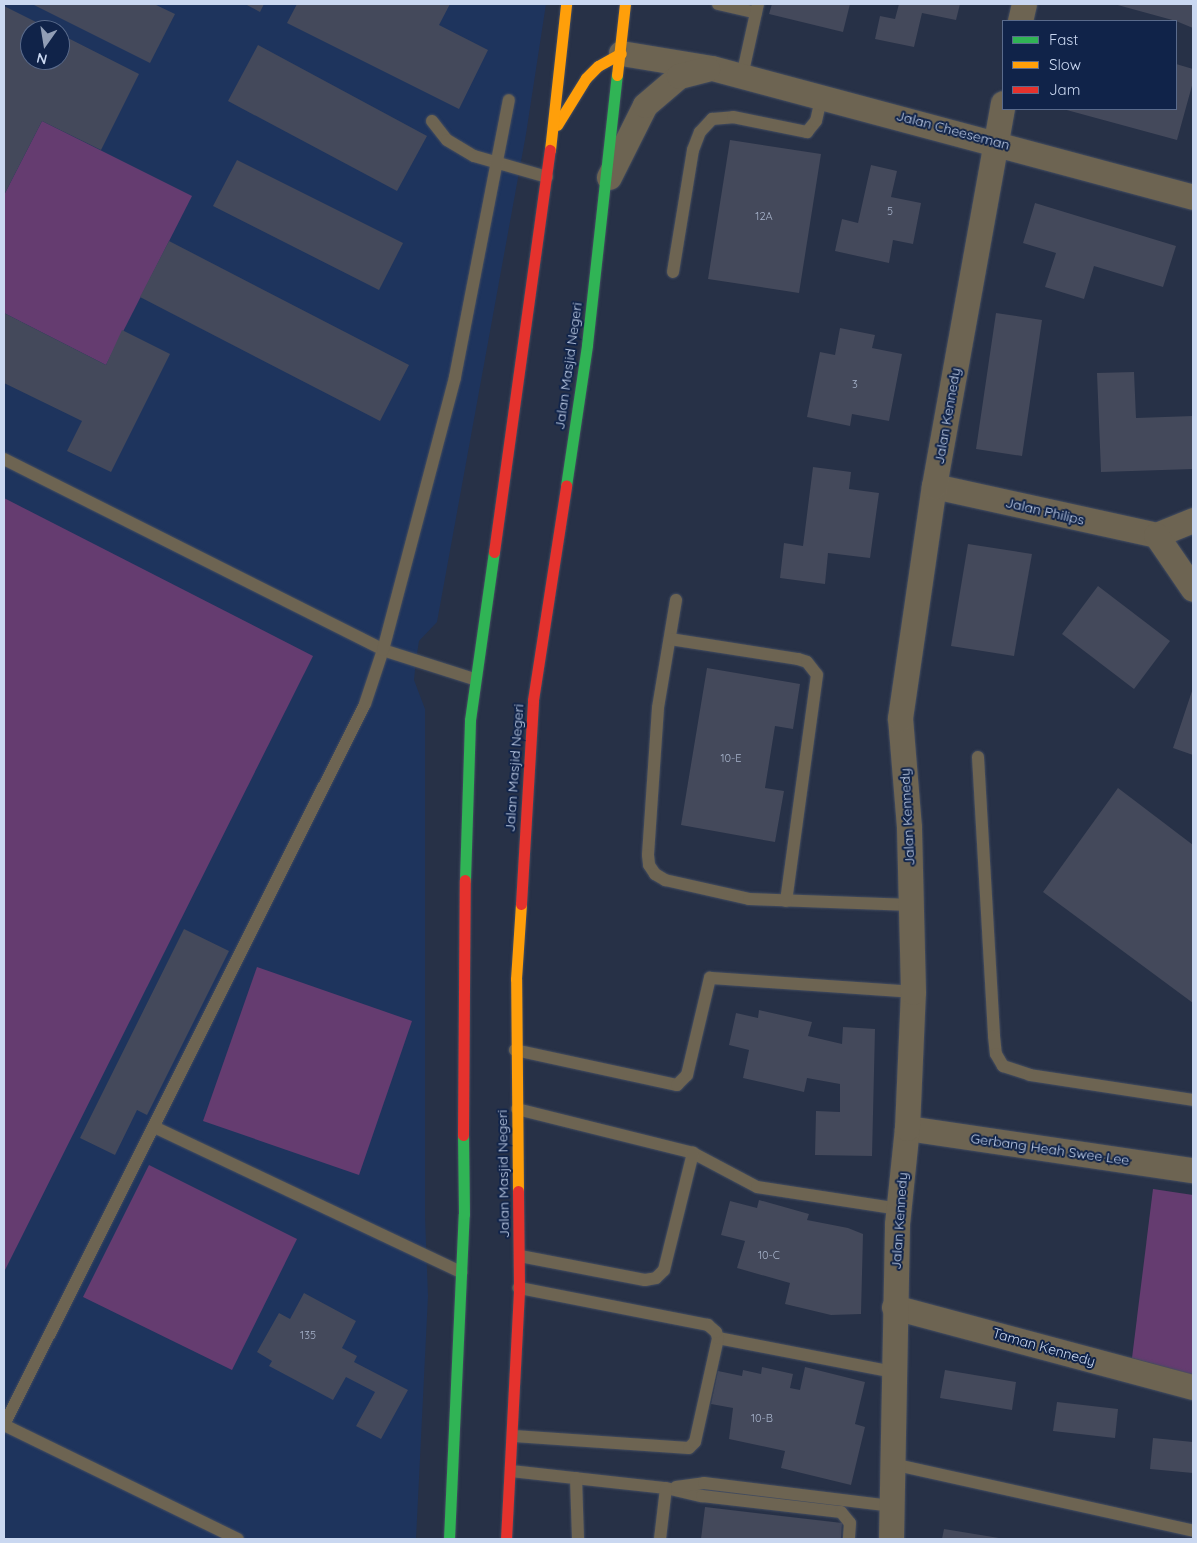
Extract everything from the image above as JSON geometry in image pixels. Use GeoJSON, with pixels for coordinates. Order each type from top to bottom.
{"type":"FeatureCollection","features":[{"type":"Feature","properties":{"kind":"highway"},"geometry":{"type":"LineString","coordinates":[[449,1539],[464,1214],[462,976],[470,720],[474,679],[547,177],[566,4]]}},
{"type":"Feature","properties":{"kind":"highway","name":"Jalan Masjid Negeri"},"geometry":{"type":"LineString","coordinates":[[506,1539],[514,1436],[520,1256],[515,1050],[516,969],[533,700],[586,354],[622,53],[625,4]]}},
{"type":"Feature","properties":{"kind":"highway"},"geometry":{"type":"LineString","coordinates":[[553,130],[586,78],[598,66],[622,53]]}},
{"type":"Feature","properties":{"kind":"street"},"geometry":{"type":"LineString","coordinates":[[1020,20],[1024,4]]}},
{"type":"Feature","properties":{"kind":"street","name":"Jalan Cheeseman"},"geometry":{"type":"LineString","coordinates":[[622,53],[712,68],[996,141],[1193,197]]}},
{"type":"Feature","properties":{"kind":"street","name":"Jalan Cheeseman"},"geometry":{"type":"LineString","coordinates":[[607,181],[645,104],[679,76],[712,68]]}},
{"type":"Feature","properties":{"kind":"street","name":"Jalan Kennedy"},"geometry":{"type":"LineString","coordinates":[[891,1539],[894,1307],[913,992],[911,905],[900,718],[934,486],[1002,108]]}},
{"type":"Feature","properties":{"kind":"street","name":"Jalan Philips"},"geometry":{"type":"LineString","coordinates":[[934,486],[1156,535]]}},
{"type":"Feature","properties":{"kind":"street"},"geometry":{"type":"LineString","coordinates":[[1193,520],[1156,535],[1193,589]]}},
{"type":"Feature","properties":{"kind":"street","name":"Gerbang Heah Swee Lee"},"geometry":{"type":"LineString","coordinates":[[906,1128],[1193,1170]]}},
{"type":"Feature","properties":{"kind":"street","name":"Taman Kennedy"},"geometry":{"type":"LineString","coordinates":[[894,1307],[1193,1387]]}},
{"type":"Feature","properties":{"kind":"lane"},"geometry":{"type":"LineString","coordinates":[[718,4],[757,8],[742,76]]}},
{"type":"Feature","properties":{"kind":"lane"},"geometry":{"type":"LineString","coordinates":[[673,272],[693,150],[700,132],[712,120],[733,117],[807,132],[816,122],[822,96]]}},
{"type":"Feature","properties":{"kind":"lane"},"geometry":{"type":"LineString","coordinates":[[238,1539],[4,1425],[365,704],[383,650],[455,377],[495,163],[509,100]]}},
{"type":"Feature","properties":{"kind":"lane"},"geometry":{"type":"LineString","coordinates":[[432,122],[447,140],[495,163],[547,177]]}},
{"type":"Feature","properties":{"kind":"lane"},"geometry":{"type":"LineString","coordinates":[[4,459],[383,650],[474,679]]}},
{"type":"Feature","properties":{"kind":"lane"},"geometry":{"type":"LineString","coordinates":[[676,600],[658,708],[649,865],[655,874],[665,880],[749,899],[911,905]]}},
{"type":"Feature","properties":{"kind":"lane"},"geometry":{"type":"LineString","coordinates":[[670,639],[798,659],[807,662],[817,675],[786,901]]}},
{"type":"Feature","properties":{"kind":"lane"},"geometry":{"type":"LineString","coordinates":[[978,757],[994,1036],[996,1054],[1002,1066],[1030,1075],[1193,1100]]}},
{"type":"Feature","properties":{"kind":"lane"},"geometry":{"type":"LineString","coordinates":[[515,1050],[677,1085],[687,1075],[710,978],[913,992]]}},
{"type":"Feature","properties":{"kind":"lane"},"geometry":{"type":"LineString","coordinates":[[517,1109],[693,1153],[757,1187],[899,1209]]}},
{"type":"Feature","properties":{"kind":"lane"},"geometry":{"type":"LineString","coordinates":[[154,1127],[461,1272]]}},
{"type":"Feature","properties":{"kind":"lane"},"geometry":{"type":"LineString","coordinates":[[520,1256],[645,1280],[656,1278],[664,1270],[693,1153]]}},
{"type":"Feature","properties":{"kind":"lane"},"geometry":{"type":"LineString","coordinates":[[514,1436],[688,1448],[695,1442],[718,1338],[716,1332],[708,1325],[519,1288]]}},
{"type":"Feature","properties":{"kind":"lane"},"geometry":{"type":"LineString","coordinates":[[718,1338],[893,1372]]}},
{"type":"Feature","properties":{"kind":"lane"},"geometry":{"type":"LineString","coordinates":[[892,1464],[1193,1531]]}},
{"type":"Feature","properties":{"kind":"lane"},"geometry":{"type":"LineString","coordinates":[[510,1471],[666,1488],[702,1496],[841,1512],[850,1523],[849,1539]]}},
{"type":"Feature","properties":{"kind":"lane"},"geometry":{"type":"LineString","coordinates":[[576,1478],[578,1539]]}},
{"type":"Feature","properties":{"kind":"lane"},"geometry":{"type":"LineString","coordinates":[[666,1488],[704,1483],[891,1506]]}},
{"type":"Feature","properties":{"kind":"lane"},"geometry":{"type":"LineString","coordinates":[[660,1539],[666,1488]]}},
{"type":"Feature","properties":{"kind":"shaded area"},"geometry":{"type":"Polygon","coordinates":[[[4,4],[546,4],[526,134],[437,622],[419,641],[414,680],[425,709],[425,1217],[428,1296],[416,1539],[4,1539],[4,4]]]}},
{"type":"Feature","properties":{"kind":"shaded area"},"geometry":{"type":"Polygon","coordinates":[[[42,121],[192,196],[106,365],[4,313],[4,195],[42,121]]]}},
{"type":"Feature","properties":{"kind":"shaded area"},"geometry":{"type":"Polygon","coordinates":[[[4,498],[313,656],[4,1272],[4,498]]]}},
{"type":"Feature","properties":{"kind":"shaded area"},"geometry":{"type":"Polygon","coordinates":[[[257,967],[412,1021],[359,1175],[203,1121],[257,967]]]}},
{"type":"Feature","properties":{"kind":"shaded area"},"geometry":{"type":"Polygon","coordinates":[[[149,1165],[297,1239],[232,1370],[83,1297],[149,1165]]]}},
{"type":"Feature","properties":{"kind":"shaded area"},"geometry":{"type":"Polygon","coordinates":[[[1153,1189],[1193,1195],[1193,1375],[1132,1358],[1153,1189]]]}},
{"type":"Feature","properties":{"kind":"building"},"geometry":{"type":"Polygon","coordinates":[[[32,4],[154,4],[175,14],[150,63],[70,23],[70,20],[64,20],[32,4]]]}},
{"type":"Feature","properties":{"kind":"building"},"geometry":{"type":"Polygon","coordinates":[[[245,4],[264,4],[260,12],[245,4]]]}},
{"type":"Feature","properties":{"kind":"building"},"geometry":{"type":"Polygon","coordinates":[[[297,4],[450,4],[439,25],[488,50],[459,109],[287,23],[297,4]]]}},
{"type":"Feature","properties":{"kind":"building"},"geometry":{"type":"Polygon","coordinates":[[[772,4],[850,4],[843,32],[769,14],[772,4]]]}},
{"type":"Feature","properties":{"kind":"building"},"geometry":{"type":"Polygon","coordinates":[[[899,4],[960,4],[956,20],[922,13],[914,47],[875,39],[880,16],[895,19],[899,4]]]}},
{"type":"Feature","properties":{"kind":"building"},"geometry":{"type":"Polygon","coordinates":[[[1114,4],[1193,4],[1193,28],[1177,20],[1114,4]]]}},
{"type":"Feature","properties":{"kind":"building"},"geometry":{"type":"Polygon","coordinates":[[[4,6],[32,20],[20,20],[20,70],[70,70],[70,39],[139,74],[101,150],[42,121],[4,195],[4,6]]]}},
{"type":"Feature","properties":{"kind":"building"},"geometry":{"type":"Polygon","coordinates":[[[258,45],[427,136],[397,191],[228,101],[258,45]]]}},
{"type":"Feature","properties":{"kind":"building"},"geometry":{"type":"Polygon","coordinates":[[[1177,64],[1193,69],[1193,82],[1177,140],[1067,110],[1177,110],[1177,64]]]}},
{"type":"Feature","properties":{"kind":"building"},"geometry":{"type":"Polygon","coordinates":[[[730,140],[821,154],[799,293],[708,279],[730,140]]]}},
{"type":"Feature","properties":{"kind":"building"},"geometry":{"type":"Polygon","coordinates":[[[237,160],[403,243],[379,290],[213,206],[237,160]]]}},
{"type":"Feature","properties":{"kind":"building"},"geometry":{"type":"Polygon","coordinates":[[[871,165],[897,171],[891,197],[921,203],[913,244],[893,240],[889,263],[835,251],[842,219],[858,223],[871,165]]]}},
{"type":"Feature","properties":{"kind":"building"},"geometry":{"type":"Polygon","coordinates":[[[1035,203],[1176,246],[1163,287],[1094,266],[1084,299],[1045,287],[1056,253],[1023,243],[1035,203]]]}},
{"type":"Feature","properties":{"kind":"building"},"geometry":{"type":"Polygon","coordinates":[[[169,241],[409,365],[380,421],[140,297],[169,241]]]}},
{"type":"Feature","properties":{"kind":"building"},"geometry":{"type":"Polygon","coordinates":[[[4,313],[106,365],[122,330],[170,354],[111,472],[67,451],[82,421],[4,383],[4,313]]]}},
{"type":"Feature","properties":{"kind":"building"},"geometry":{"type":"Polygon","coordinates":[[[996,313],[1042,320],[1022,456],[976,449],[996,313]]]}},
{"type":"Feature","properties":{"kind":"building"},"geometry":{"type":"Polygon","coordinates":[[[840,328],[875,335],[872,348],[902,354],[889,421],[852,414],[850,426],[807,417],[820,352],[835,355],[840,328]]]}},
{"type":"Feature","properties":{"kind":"building"},"geometry":{"type":"Polygon","coordinates":[[[1134,372],[1136,418],[1193,416],[1193,469],[1101,472],[1097,373],[1134,372]]]}},
{"type":"Feature","properties":{"kind":"building"},"geometry":{"type":"Polygon","coordinates":[[[813,467],[851,472],[849,489],[879,493],[870,558],[828,553],[825,584],[780,578],[784,543],[803,546],[813,467]]]}},
{"type":"Feature","properties":{"kind":"building"},"geometry":{"type":"Polygon","coordinates":[[[968,544],[1032,554],[1014,656],[951,646],[968,544]]]}},
{"type":"Feature","properties":{"kind":"building"},"geometry":{"type":"Polygon","coordinates":[[[1098,586],[1170,641],[1134,689],[1062,634],[1098,586]]]}},
{"type":"Feature","properties":{"kind":"building"},"geometry":{"type":"Polygon","coordinates":[[[707,668],[800,684],[793,729],[775,726],[765,788],[784,791],[775,842],[681,825],[707,668]]]}},
{"type":"Feature","properties":{"kind":"building"},"geometry":{"type":"Polygon","coordinates":[[[1193,688],[1193,755],[1173,748],[1193,688]]]}},
{"type":"Feature","properties":{"kind":"building"},"geometry":{"type":"Polygon","coordinates":[[[1118,788],[1193,845],[1193,1003],[1043,892],[1118,788]]]}},
{"type":"Feature","properties":{"kind":"building"},"geometry":{"type":"Polygon","coordinates":[[[184,929],[229,951],[147,1115],[137,1110],[115,1155],[80,1138],[184,929]]]}},
{"type":"Feature","properties":{"kind":"building"},"geometry":{"type":"Polygon","coordinates":[[[759,1010],[812,1022],[808,1036],[842,1044],[843,1027],[875,1029],[872,1156],[815,1155],[816,1111],[840,1112],[840,1084],[807,1078],[804,1092],[743,1078],[749,1050],[729,1045],[736,1013],[758,1018],[759,1010]]]}},
{"type":"Feature","properties":{"kind":"building"},"geometry":{"type":"Polygon","coordinates":[[[759,1200],[809,1214],[807,1220],[848,1228],[863,1234],[861,1314],[831,1315],[785,1304],[790,1283],[737,1268],[745,1241],[721,1235],[730,1201],[757,1208],[759,1200]]]}},
{"type":"Feature","properties":{"kind":"building"},"geometry":{"type":"Polygon","coordinates":[[[304,1293],[356,1321],[342,1348],[357,1356],[354,1362],[408,1390],[381,1439],[356,1426],[375,1392],[346,1377],[333,1400],[269,1366],[272,1361],[257,1352],[279,1313],[290,1319],[304,1293]]]}},
{"type":"Feature","properties":{"kind":"building"},"geometry":{"type":"Polygon","coordinates":[[[762,1367],[793,1374],[790,1388],[800,1390],[805,1367],[865,1382],[855,1424],[865,1427],[851,1485],[781,1468],[785,1451],[729,1439],[733,1408],[711,1404],[718,1371],[742,1376],[743,1370],[761,1374],[762,1367]]]}},
{"type":"Feature","properties":{"kind":"building"},"geometry":{"type":"Polygon","coordinates":[[[945,1370],[1016,1382],[1012,1410],[940,1398],[945,1370]]]}},
{"type":"Feature","properties":{"kind":"building"},"geometry":{"type":"Polygon","coordinates":[[[1057,1402],[1118,1409],[1115,1438],[1053,1431],[1057,1402]]]}},
{"type":"Feature","properties":{"kind":"building"},"geometry":{"type":"Polygon","coordinates":[[[1153,1438],[1193,1442],[1193,1473],[1150,1469],[1153,1438]]]}},
{"type":"Feature","properties":{"kind":"building"},"geometry":{"type":"Polygon","coordinates":[[[705,1507],[842,1523],[841,1539],[701,1539],[705,1507]]]}},
{"type":"Feature","properties":{"kind":"building"},"geometry":{"type":"Polygon","coordinates":[[[944,1529],[999,1538],[999,1539],[942,1539],[944,1529]]]}},
{"type":"Feature","properties":{"kind":"traffic: fast"},"geometry":{"type":"LineString","coordinates":[[566,486],[587,345],[617,75]]}},
{"type":"Feature","properties":{"kind":"traffic: fast"},"geometry":{"type":"LineString","coordinates":[[465,880],[470,720],[494,552]]}},
{"type":"Feature","properties":{"kind":"traffic: fast"},"geometry":{"type":"LineString","coordinates":[[449,1539],[464,1214],[463,1135]]}},
{"type":"Feature","properties":{"kind":"traffic: slow"},"geometry":{"type":"LineString","coordinates":[[550,150],[566,4]]}},
{"type":"Feature","properties":{"kind":"traffic: slow"},"geometry":{"type":"LineString","coordinates":[[617,75],[625,4]]}},
{"type":"Feature","properties":{"kind":"traffic: slow"},"geometry":{"type":"LineString","coordinates":[[557,125],[586,78],[598,66],[621,53]]}},
{"type":"Feature","properties":{"kind":"traffic: slow"},"geometry":{"type":"LineString","coordinates":[[518,1191],[516,979],[521,904]]}},
{"type":"Feature","properties":{"kind":"traffic: jam"},"geometry":{"type":"LineString","coordinates":[[494,552],[550,150]]}},
{"type":"Feature","properties":{"kind":"traffic: jam"},"geometry":{"type":"LineString","coordinates":[[521,904],[533,700],[566,486]]}},
{"type":"Feature","properties":{"kind":"traffic: jam"},"geometry":{"type":"LineString","coordinates":[[463,1135],[465,880]]}},
{"type":"Feature","properties":{"kind":"traffic: jam"},"geometry":{"type":"LineString","coordinates":[[506,1539],[519,1288],[518,1191]]}}]}
